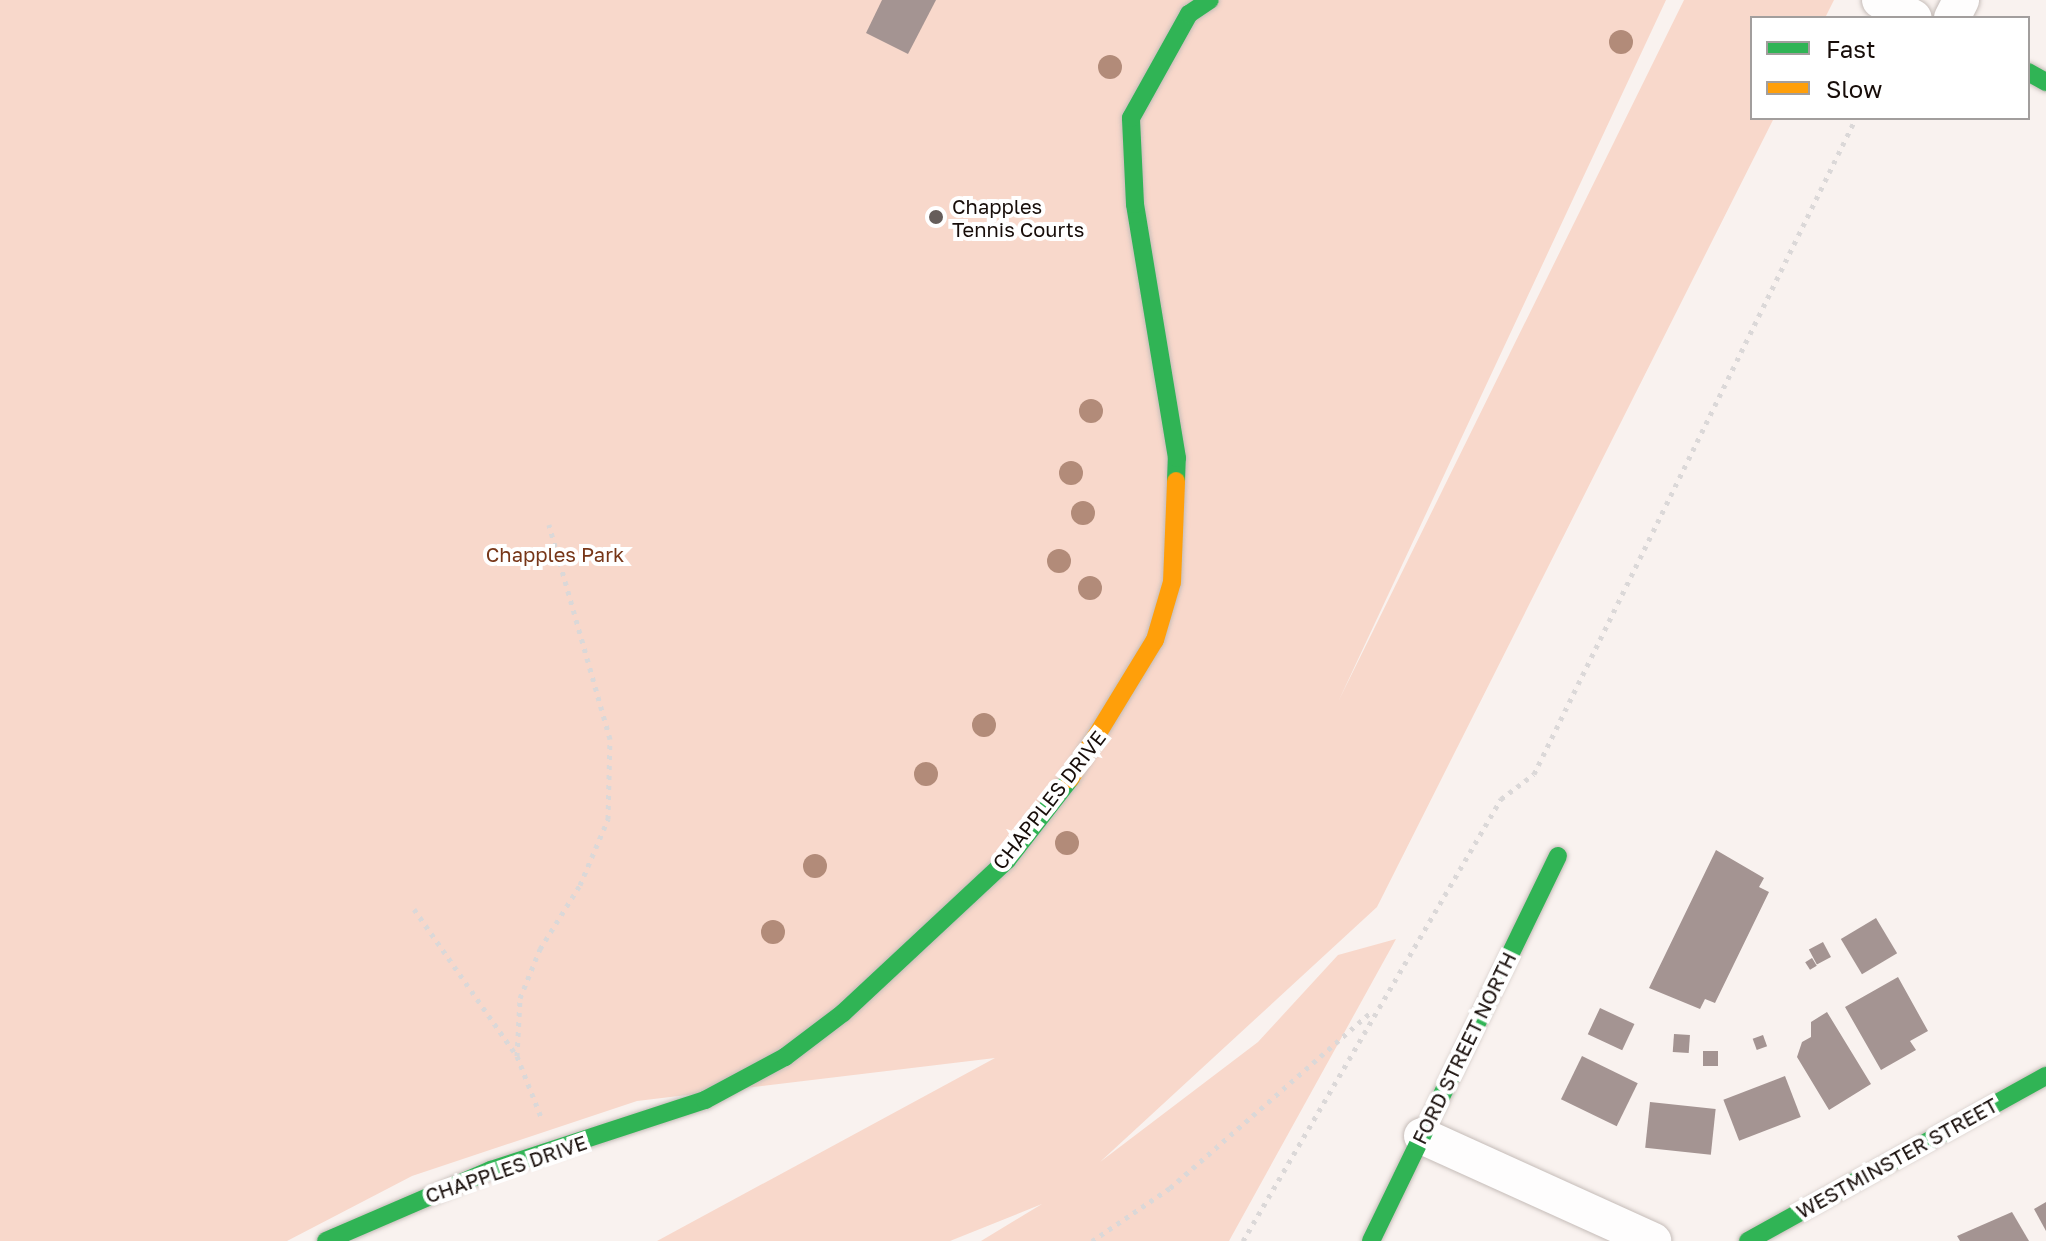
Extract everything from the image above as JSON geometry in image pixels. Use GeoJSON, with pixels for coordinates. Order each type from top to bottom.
{"type":"FeatureCollection","features":[{"type":"Feature","properties":{"kind":"street","name":"CHAPPLES DRIVE"},"geometry":{"type":"LineString","coordinates":[[326,1241],[429,1194],[705,1100],[785,1057],[843,1013],[1007,860],[1124,700],[1155,640],[1172,582],[1176,489],[1168,393],[1135,204],[1131,118],[1189,14],[1210,0]]}},
{"type":"Feature","properties":{"kind":"street","name":"FORD STREET NORTH"},"geometry":{"type":"LineString","coordinates":[[1371,1241],[1558,856]]}},
{"type":"Feature","properties":{"kind":"street","name":"WESTMINSTER STREET"},"geometry":{"type":"LineString","coordinates":[[1748,1241],[2046,1076]]}},
{"type":"Feature","properties":{"kind":"street"},"geometry":{"type":"LineString","coordinates":[[1422,1136],[1653,1241]]}},
{"type":"Feature","properties":{"kind":"path"},"geometry":{"type":"LineString","coordinates":[[1243,1241],[1375,1009],[1501,799],[1534,774],[1855,120]]}},
{"type":"Feature","properties":{"kind":"path"},"geometry":{"type":"LineString","coordinates":[[517,1056],[520,998],[540,949],[580,885],[608,819],[610,739],[549,525]]}},
{"type":"Feature","properties":{"kind":"path"},"geometry":{"type":"LineString","coordinates":[[414,909],[517,1056],[555,1151]]}},
{"type":"Feature","properties":{"kind":"path"},"geometry":{"type":"LineString","coordinates":[[1092,1241],[1170,1188],[1375,1009]]}},
{"type":"Feature","properties":{"kind":"green space","name":"Chapples Park"},"geometry":{"type":"Polygon","coordinates":[[[0,0],[1666,0],[1339,700],[1684,0],[1834,0],[1826,16],[1750,16],[1750,120],[1773,120],[1377,907],[1100,1162],[1258,1042],[1338,955],[1396,939],[1229,1241],[981,1241],[1042,1204],[950,1241],[657,1241],[995,1058],[637,1101],[412,1176],[287,1241],[0,1241],[0,0]]]}},
{"type":"Feature","properties":{"kind":"building"},"geometry":{"type":"Polygon","coordinates":[[[882,0],[936,0],[908,54],[866,33],[882,0]]]}},
{"type":"Feature","properties":{"kind":"building"},"geometry":{"type":"Polygon","coordinates":[[[1716,850],[1764,878],[1759,887],[1769,892],[1715,1003],[1705,999],[1700,1009],[1649,988],[1716,850]]]}},
{"type":"Feature","properties":{"kind":"building"},"geometry":{"type":"Polygon","coordinates":[[[1876,918],[1897,953],[1862,974],[1841,939],[1876,918]]]}},
{"type":"Feature","properties":{"kind":"building"},"geometry":{"type":"Polygon","coordinates":[[[1823,942],[1831,957],[1817,965],[1809,950],[1823,942]]]}},
{"type":"Feature","properties":{"kind":"building"},"geometry":{"type":"Polygon","coordinates":[[[1812,958],[1817,966],[1810,970],[1805,962],[1812,958]]]}},
{"type":"Feature","properties":{"kind":"building"},"geometry":{"type":"Polygon","coordinates":[[[1898,977],[1928,1031],[1910,1041],[1916,1050],[1881,1070],[1845,1007],[1898,977]]]}},
{"type":"Feature","properties":{"kind":"building"},"geometry":{"type":"Polygon","coordinates":[[[1600,1008],[1634,1024],[1622,1050],[1588,1034],[1600,1008]]]}},
{"type":"Feature","properties":{"kind":"building"},"geometry":{"type":"Polygon","coordinates":[[[1827,1012],[1871,1084],[1829,1110],[1797,1057],[1802,1042],[1811,1037],[1811,1022],[1827,1012]]]}},
{"type":"Feature","properties":{"kind":"building"},"geometry":{"type":"Polygon","coordinates":[[[1674,1034],[1690,1035],[1689,1053],[1673,1052],[1674,1034]]]}},
{"type":"Feature","properties":{"kind":"building"},"geometry":{"type":"Polygon","coordinates":[[[1763,1035],[1767,1046],[1757,1050],[1753,1039],[1763,1035]]]}},
{"type":"Feature","properties":{"kind":"building"},"geometry":{"type":"Polygon","coordinates":[[[1703,1051],[1718,1051],[1718,1066],[1703,1066],[1703,1051]]]}},
{"type":"Feature","properties":{"kind":"building"},"geometry":{"type":"Polygon","coordinates":[[[1582,1056],[1638,1083],[1617,1126],[1561,1099],[1582,1056]]]}},
{"type":"Feature","properties":{"kind":"building"},"geometry":{"type":"Polygon","coordinates":[[[1785,1076],[1801,1117],[1739,1141],[1723,1100],[1785,1076]]]}},
{"type":"Feature","properties":{"kind":"building"},"geometry":{"type":"Polygon","coordinates":[[[1650,1102],[1716,1109],[1711,1155],[1645,1148],[1650,1102]]]}},
{"type":"Feature","properties":{"kind":"building"},"geometry":{"type":"Polygon","coordinates":[[[2046,1202],[2046,1231],[2034,1209],[2046,1202]]]}},
{"type":"Feature","properties":{"kind":"building"},"geometry":{"type":"Polygon","coordinates":[[[2012,1212],[2029,1241],[1960,1241],[1957,1236],[2012,1212]]]}},
{"type":"Feature","properties":{"kind":"traffic: fast"},"geometry":{"type":"LineString","coordinates":[[1176,481],[1177,458],[1135,204],[1131,118],[1189,14],[1210,0]]}},
{"type":"Feature","properties":{"kind":"traffic: fast"},"geometry":{"type":"LineString","coordinates":[[2030,73],[2046,82]]}},
{"type":"Feature","properties":{"kind":"traffic: fast"},"geometry":{"type":"LineString","coordinates":[[326,1241],[491,1170],[705,1100],[785,1057],[843,1013],[1007,860],[1070,779]]}},
{"type":"Feature","properties":{"kind":"traffic: fast"},"geometry":{"type":"LineString","coordinates":[[1371,1241],[1558,856]]}},
{"type":"Feature","properties":{"kind":"traffic: fast"},"geometry":{"type":"LineString","coordinates":[[1748,1241],[2046,1076]]}},
{"type":"Feature","properties":{"kind":"traffic: slow"},"geometry":{"type":"LineString","coordinates":[[1070,779],[1155,640],[1172,582],[1176,481]]}},
{"type":"Feature","properties":{"kind":"place","name":"Chapples Tennis Courts"},"geometry":{"type":"Point","coordinates":[936,217]}}]}
